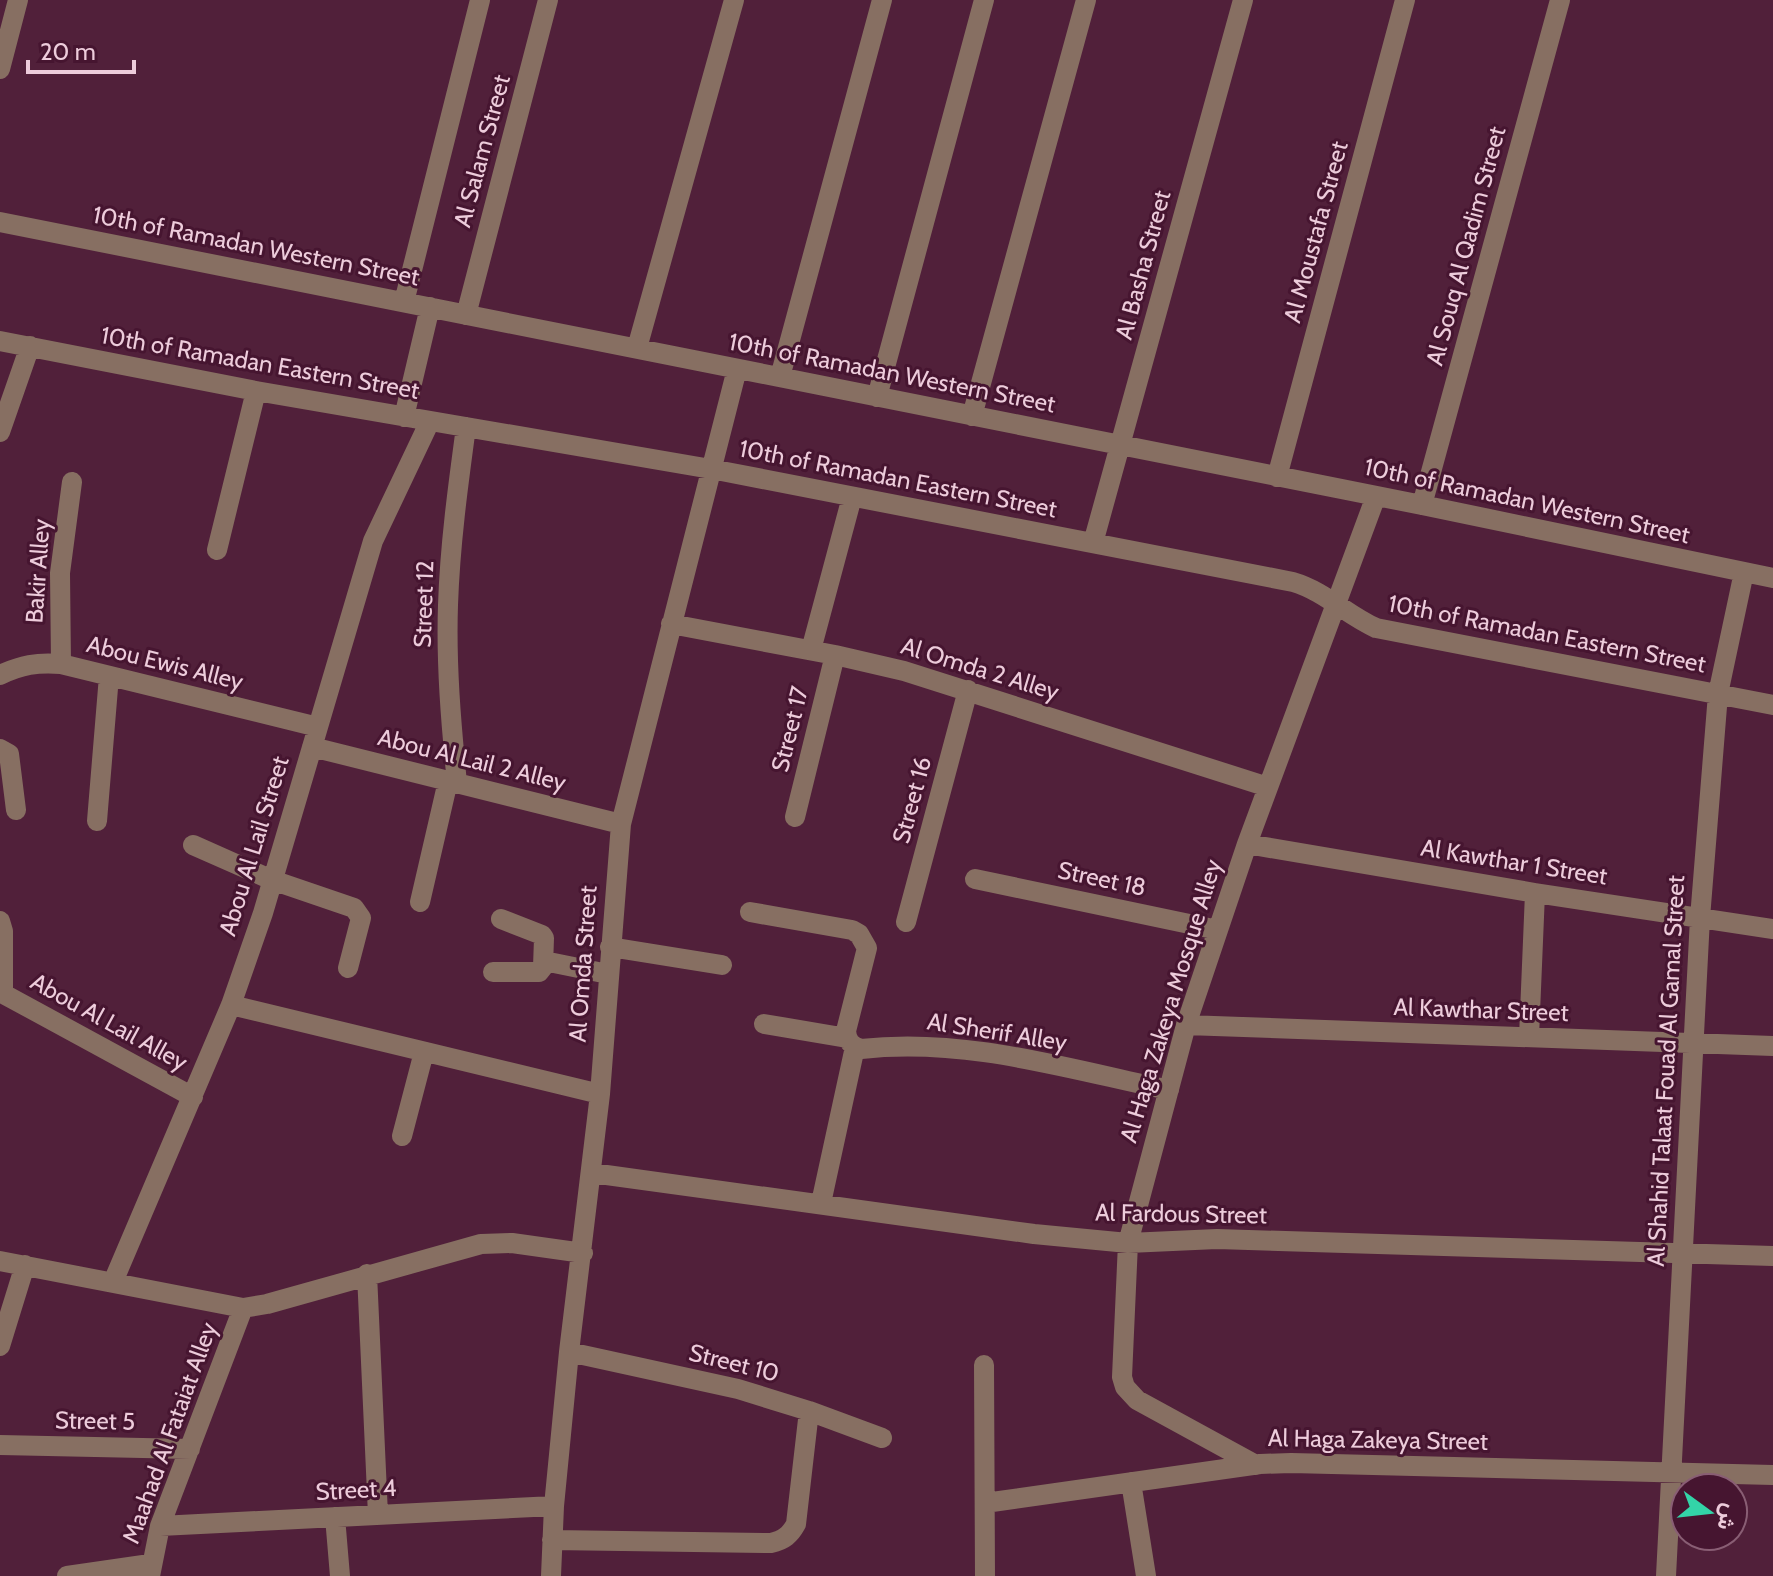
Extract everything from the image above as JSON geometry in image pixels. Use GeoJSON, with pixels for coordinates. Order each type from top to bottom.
{"type":"FeatureCollection","features":[{"type":"Feature","properties":{"kind":"street"},"geometry":{"type":"LineString","coordinates":[[0,69],[18,0]]}},
{"type":"Feature","properties":{"kind":"street","name":"Al Salam Street"},"geometry":{"type":"LineString","coordinates":[[404,302],[480,0]]}},
{"type":"Feature","properties":{"kind":"street","name":"Al Salam Street"},"geometry":{"type":"LineString","coordinates":[[466,315],[548,0]]}},
{"type":"Feature","properties":{"kind":"street"},"geometry":{"type":"LineString","coordinates":[[637,348],[734,0]]}},
{"type":"Feature","properties":{"kind":"street"},"geometry":{"type":"LineString","coordinates":[[780,377],[882,0]]}},
{"type":"Feature","properties":{"kind":"street"},"geometry":{"type":"LineString","coordinates":[[877,397],[984,0]]}},
{"type":"Feature","properties":{"kind":"street"},"geometry":{"type":"LineString","coordinates":[[972,416],[1086,0]]}},
{"type":"Feature","properties":{"kind":"street","name":"Al Basha Street"},"geometry":{"type":"LineString","coordinates":[[1093,543],[1243,0]]}},
{"type":"Feature","properties":{"kind":"street","name":"Al Moustafa Street"},"geometry":{"type":"LineString","coordinates":[[1277,477],[1405,0]]}},
{"type":"Feature","properties":{"kind":"street","name":"Al Souq Al Qadim Street"},"geometry":{"type":"LineString","coordinates":[[1422,505],[1560,0]]}},
{"type":"Feature","properties":{"kind":"street","name":"10th of Ramadan Western Street"},"geometry":{"type":"LineString","coordinates":[[0,222],[1422,505],[1773,578]]}},
{"type":"Feature","properties":{"kind":"street"},"geometry":{"type":"LineString","coordinates":[[404,417],[430,307]]}},
{"type":"Feature","properties":{"kind":"street","name":"10th of Ramadan Eastern Street"},"geometry":{"type":"LineString","coordinates":[[0,341],[256,391],[711,469],[1293,582],[1308,587],[1376,628],[1773,705]]}},
{"type":"Feature","properties":{"kind":"street"},"geometry":{"type":"LineString","coordinates":[[0,432],[30,346]]}},
{"type":"Feature","properties":{"kind":"street","name":"Al Omda Street"},"geometry":{"type":"LineString","coordinates":[[551,1576],[554,1506],[569,1352],[600,1094],[621,824],[737,369]]}},
{"type":"Feature","properties":{"kind":"street"},"geometry":{"type":"LineString","coordinates":[[217,550],[256,391]]}},
{"type":"Feature","properties":{"kind":"street","name":"Abou Al Lail Street"},"geometry":{"type":"LineString","coordinates":[[113,1282],[231,1005],[272,880],[373,541],[430,421]]}},
{"type":"Feature","properties":{"kind":"street","name":"Street 12"},"geometry":{"type":"LineString","coordinates":[[420,902],[452,782],[448,606],[454,516],[466,427]]}},
{"type":"Feature","properties":{"kind":"street","name":"Bakir Alley"},"geometry":{"type":"LineString","coordinates":[[61,664],[60,573],[72,482]]}},
{"type":"Feature","properties":{"kind":"street","name":"Al Haga Zakeya Mosque Alley"},"geometry":{"type":"LineString","coordinates":[[1256,1465],[1137,1400],[1125,1387],[1122,1377],[1128,1243],[1186,1025],[1247,844],[1376,496]]}},
{"type":"Feature","properties":{"kind":"street"},"geometry":{"type":"LineString","coordinates":[[811,650],[852,497]]}},
{"type":"Feature","properties":{"kind":"street","name":"Al Shahid Talaat Fouad Al Gamal Street"},"geometry":{"type":"LineString","coordinates":[[1671,1472],[1700,918],[1718,694],[1744,572]]}},
{"type":"Feature","properties":{"kind":"street","name":"Al Omda 2 Alley"},"geometry":{"type":"LineString","coordinates":[[671,624],[904,671],[1268,787]]}},
{"type":"Feature","properties":{"kind":"street","name":"Street 17"},"geometry":{"type":"LineString","coordinates":[[795,817],[835,655]]}},
{"type":"Feature","properties":{"kind":"street","name":"Abou Ewis Alley"},"geometry":{"type":"LineString","coordinates":[[0,675],[32,663],[61,664],[315,737]]}},
{"type":"Feature","properties":{"kind":"street"},"geometry":{"type":"LineString","coordinates":[[97,821],[109,676]]}},
{"type":"Feature","properties":{"kind":"street","name":"Street 16"},"geometry":{"type":"LineString","coordinates":[[906,922],[968,690]]}},
{"type":"Feature","properties":{"kind":"street","name":"Abou Al Lail 2 Alley"},"geometry":{"type":"LineString","coordinates":[[315,737],[452,782],[621,824]]}},
{"type":"Feature","properties":{"kind":"street"},"geometry":{"type":"LineString","coordinates":[[0,749],[9,754],[16,810]]}},
{"type":"Feature","properties":{"kind":"street","name":"Al Kawthar 1 Street"},"geometry":{"type":"LineString","coordinates":[[1247,844],[1535,893],[1773,929]]}},
{"type":"Feature","properties":{"kind":"street"},"geometry":{"type":"LineString","coordinates":[[193,845],[272,880],[358,912],[361,918],[348,968]]}},
{"type":"Feature","properties":{"kind":"street","name":"Street 18"},"geometry":{"type":"LineString","coordinates":[[975,879],[1218,930]]}},
{"type":"Feature","properties":{"kind":"street"},"geometry":{"type":"LineString","coordinates":[[1529,1037],[1535,893]]}},
{"type":"Feature","properties":{"kind":"street"},"geometry":{"type":"LineString","coordinates":[[750,912],[852,930],[864,940],[867,948],[846,1031],[851,1042],[821,1203]]}},
{"type":"Feature","properties":{"kind":"street"},"geometry":{"type":"LineString","coordinates":[[493,972],[539,972],[544,961],[542,935],[501,919]]}},
{"type":"Feature","properties":{"kind":"street"},"geometry":{"type":"LineString","coordinates":[[0,921],[3,931],[1,992]]}},
{"type":"Feature","properties":{"kind":"street"},"geometry":{"type":"LineString","coordinates":[[610,947],[722,965]]}},
{"type":"Feature","properties":{"kind":"street"},"geometry":{"type":"LineString","coordinates":[[544,961],[608,974]]}},
{"type":"Feature","properties":{"kind":"street","name":"Abou Al Lail Alley"},"geometry":{"type":"LineString","coordinates":[[1,992],[193,1097]]}},
{"type":"Feature","properties":{"kind":"street"},"geometry":{"type":"LineString","coordinates":[[231,1005],[600,1094]]}},
{"type":"Feature","properties":{"kind":"street","name":"Al Sherif Alley"},"geometry":{"type":"LineString","coordinates":[[764,1024],[851,1042],[861,1049],[921,1045],[976,1050],[1169,1090]]}},
{"type":"Feature","properties":{"kind":"street","name":"Al Kawthar Street"},"geometry":{"type":"LineString","coordinates":[[1186,1025],[1773,1046]]}},
{"type":"Feature","properties":{"kind":"street"},"geometry":{"type":"LineString","coordinates":[[402,1136],[424,1052]]}},
{"type":"Feature","properties":{"kind":"street","name":"Al Fardous Street"},"geometry":{"type":"LineString","coordinates":[[592,1173],[1034,1234],[1128,1243],[1217,1239],[1773,1256]]}},
{"type":"Feature","properties":{"kind":"street"},"geometry":{"type":"LineString","coordinates":[[0,1261],[243,1308],[481,1244],[512,1243],[583,1253]]}},
{"type":"Feature","properties":{"kind":"street"},"geometry":{"type":"LineString","coordinates":[[0,1346],[25,1265]]}},
{"type":"Feature","properties":{"kind":"street"},"geometry":{"type":"LineString","coordinates":[[367,1274],[378,1515]]}},
{"type":"Feature","properties":{"kind":"street","name":"Maahad Al Fataiat Alley"},"geometry":{"type":"LineString","coordinates":[[150,1570],[160,1526],[243,1308]]}},
{"type":"Feature","properties":{"kind":"street","name":"Street 10"},"geometry":{"type":"LineString","coordinates":[[569,1352],[738,1389],[882,1438]]}},
{"type":"Feature","properties":{"kind":"street"},"geometry":{"type":"LineString","coordinates":[[984,1365],[985,1576]]}},
{"type":"Feature","properties":{"kind":"street"},"geometry":{"type":"LineString","coordinates":[[552,1540],[771,1543],[782,1540],[791,1534],[796,1524],[809,1411]]}},
{"type":"Feature","properties":{"kind":"street","name":"Street 5"},"geometry":{"type":"LineString","coordinates":[[0,1445],[190,1449]]}},
{"type":"Feature","properties":{"kind":"street","name":"Al Haga Zakeya Street"},"geometry":{"type":"LineString","coordinates":[[985,1503],[1256,1465],[1322,1463],[1671,1472]]}},
{"type":"Feature","properties":{"kind":"street","name":"Al Haga Zakeya Street"},"geometry":{"type":"LineString","coordinates":[[1749,1474],[1773,1475]]}},
{"type":"Feature","properties":{"kind":"street"},"geometry":{"type":"LineString","coordinates":[[1131,1482],[1146,1576]]}},
{"type":"Feature","properties":{"kind":"street","name":"Street 4"},"geometry":{"type":"LineString","coordinates":[[160,1526],[554,1506]]}},
{"type":"Feature","properties":{"kind":"street","name":"Al Shahid Talaat Fouad Al Gamal Street"},"geometry":{"type":"LineString","coordinates":[[1666,1576],[1669,1514]]}},
{"type":"Feature","properties":{"kind":"street"},"geometry":{"type":"LineString","coordinates":[[335,1517],[340,1576]]}},
{"type":"Feature","properties":{"kind":"street"},"geometry":{"type":"LineString","coordinates":[[67,1576],[150,1570]]}}]}
